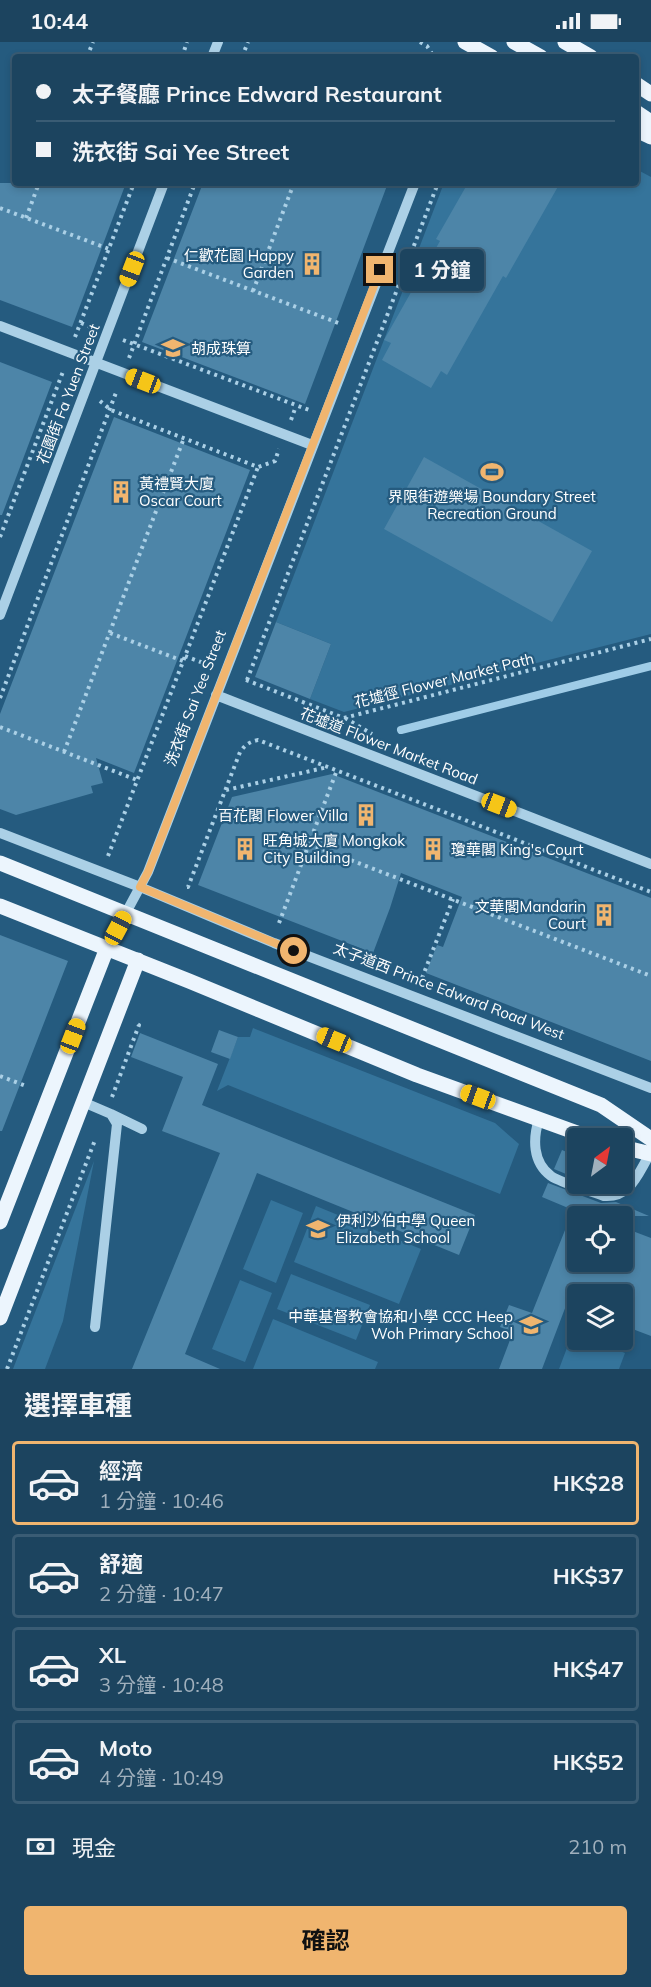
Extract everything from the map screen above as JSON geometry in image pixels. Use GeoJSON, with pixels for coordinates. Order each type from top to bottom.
{"type":"FeatureCollection","features":[{"type":"Feature","properties":{"kind":"main road"},"geometry":{"type":"LineString","coordinates":[[514,42],[536,54]]}},
{"type":"Feature","properties":{"kind":"main road"},"geometry":{"type":"LineString","coordinates":[[567,42],[586,54]]}},
{"type":"Feature","properties":{"kind":"main road"},"geometry":{"type":"LineString","coordinates":[[0,863],[601,1105],[651,1139]]}},
{"type":"Feature","properties":{"kind":"main road"},"geometry":{"type":"LineString","coordinates":[[0,906],[417,1075],[567,1129]]}},
{"type":"Feature","properties":{"kind":"main road","name":"洗衣街 Sai Yee Street"},"geometry":{"type":"LineString","coordinates":[[0,1222],[107,948]]}},
{"type":"Feature","properties":{"kind":"main road"},"geometry":{"type":"LineString","coordinates":[[0,1318],[138,960]]}},
{"type":"Feature","properties":{"kind":"main road"},"geometry":{"type":"LineString","coordinates":[[633,1150],[651,1154]]}},
{"type":"Feature","properties":{"kind":"street","name":"花園街 Fa Yuen Street"},"geometry":{"type":"LineString","coordinates":[[0,615],[163,186]]}},
{"type":"Feature","properties":{"kind":"street","name":"洗衣街 Sai Yee Street"},"geometry":{"type":"LineString","coordinates":[[107,948],[148,872],[413,186]]}},
{"type":"Feature","properties":{"kind":"street"},"geometry":{"type":"LineString","coordinates":[[0,326],[312,445]]}},
{"type":"Feature","properties":{"kind":"street","name":"花墟道 Flower Market Road"},"geometry":{"type":"LineString","coordinates":[[216,695],[651,864]]}},
{"type":"Feature","properties":{"kind":"street","name":"太子道西 Prince Edward Road West"},"geometry":{"type":"LineString","coordinates":[[0,833],[140,887],[274,943],[651,1088]]}},
{"type":"Feature","properties":{"kind":"street"},"geometry":{"type":"LineString","coordinates":[[83,1102],[110,1108],[142,1128]]}},
{"type":"Feature","properties":{"kind":"street"},"geometry":{"type":"LineString","coordinates":[[95,1327],[117,1124],[110,1108]]}},
{"type":"Feature","properties":{"kind":"street"},"geometry":{"type":"LineString","coordinates":[[539,1119],[534,1142],[536,1152],[551,1176],[604,1196],[614,1197],[629,1188],[651,1154]]}},
{"type":"Feature","properties":{"kind":"path"},"geometry":{"type":"LineString","coordinates":[[420,42],[427,46],[432,54]]}},
{"type":"Feature","properties":{"kind":"path"},"geometry":{"type":"LineString","coordinates":[[26,218],[38,186]]}},
{"type":"Feature","properties":{"kind":"path"},"geometry":{"type":"LineString","coordinates":[[0,537],[133,186]]}},
{"type":"Feature","properties":{"kind":"path"},"geometry":{"type":"LineString","coordinates":[[135,344],[194,186]]}},
{"type":"Feature","properties":{"kind":"path"},"geometry":{"type":"LineString","coordinates":[[253,291],[293,186]]}},
{"type":"Feature","properties":{"kind":"path","name":"花墟徑 Flower Market Path"},"geometry":{"type":"LineString","coordinates":[[437,186],[247,680],[344,718],[651,639]]}},
{"type":"Feature","properties":{"kind":"path"},"geometry":{"type":"LineString","coordinates":[[0,208],[109,249]]}},
{"type":"Feature","properties":{"kind":"path"},"geometry":{"type":"LineString","coordinates":[[167,258],[341,324]]}},
{"type":"Feature","properties":{"kind":"path"},"geometry":{"type":"LineString","coordinates":[[81,323],[309,411]]}},
{"type":"Feature","properties":{"kind":"path"},"geometry":{"type":"LineString","coordinates":[[60,380],[86,389],[111,410],[258,467],[108,856]]}},
{"type":"Feature","properties":{"kind":"path"},"geometry":{"type":"LineString","coordinates":[[0,698],[111,410]]}},
{"type":"Feature","properties":{"kind":"path"},"geometry":{"type":"LineString","coordinates":[[64,752],[184,438]]}},
{"type":"Feature","properties":{"kind":"path"},"geometry":{"type":"LineString","coordinates":[[110,633],[183,661]]}},
{"type":"Feature","properties":{"kind":"path"},"geometry":{"type":"LineString","coordinates":[[0,727],[137,780]]}},
{"type":"Feature","properties":{"kind":"path"},"geometry":{"type":"LineString","coordinates":[[188,887],[240,752],[244,746],[258,740],[651,892]]}},
{"type":"Feature","properties":{"kind":"path"},"geometry":{"type":"LineString","coordinates":[[226,790],[329,767]]}},
{"type":"Feature","properties":{"kind":"path"},"geometry":{"type":"LineString","coordinates":[[279,922],[337,770]]}},
{"type":"Feature","properties":{"kind":"path"},"geometry":{"type":"LineString","coordinates":[[309,844],[651,976]]}},
{"type":"Feature","properties":{"kind":"path"},"geometry":{"type":"LineString","coordinates":[[422,978],[453,899]]}},
{"type":"Feature","properties":{"kind":"path"},"geometry":{"type":"LineString","coordinates":[[110,1108],[139,1025]]}},
{"type":"Feature","properties":{"kind":"path"},"geometry":{"type":"LineString","coordinates":[[0,1076],[26,1086]]}},
{"type":"Feature","properties":{"kind":"path"},"geometry":{"type":"LineString","coordinates":[[7,1369],[97,1136]]}},
{"type":"Feature","properties":{"kind":"shaded area","name":"界限街遊樂場 Boundary Street Recreation Ground"},"geometry":{"type":"Polygon","coordinates":[[[639,171],[651,177],[651,634],[344,712],[310,699],[331,644],[276,622],[443,186],[639,186],[639,171]]]}},
{"type":"Feature","properties":{"kind":"shaded area"},"geometry":{"type":"Polygon","coordinates":[[[253,1028],[495,1123],[519,1144],[500,1194],[228,1085],[217,1091],[238,1037],[250,1037],[253,1028]]]}},
{"type":"Feature","properties":{"kind":"shaded area"},"geometry":{"type":"Polygon","coordinates":[[[94,1161],[63,1321],[45,1369],[13,1369],[94,1161]]]}},
{"type":"Feature","properties":{"kind":"shaded area"},"geometry":{"type":"Polygon","coordinates":[[[271,1200],[303,1213],[276,1283],[243,1269],[271,1200]]]}},
{"type":"Feature","properties":{"kind":"shaded area"},"geometry":{"type":"Polygon","coordinates":[[[316,1206],[421,1249],[399,1304],[294,1262],[316,1206]]]}},
{"type":"Feature","properties":{"kind":"shaded area"},"geometry":{"type":"Polygon","coordinates":[[[291,1274],[370,1305],[356,1340],[277,1309],[291,1274]]]}},
{"type":"Feature","properties":{"kind":"shaded area"},"geometry":{"type":"Polygon","coordinates":[[[240,1280],[272,1293],[245,1362],[212,1349],[240,1280]]]}},
{"type":"Feature","properties":{"kind":"shaded area"},"geometry":{"type":"Polygon","coordinates":[[[273,1319],[378,1362],[375,1369],[253,1369],[273,1319]]]}},
{"type":"Feature","properties":{"kind":"shaded area"},"geometry":{"type":"Polygon","coordinates":[[[567,1348],[567,1350],[617,1350],[625,1353],[619,1369],[559,1369],[567,1348]]]}},
{"type":"Feature","properties":{"kind":"building"},"geometry":{"type":"Polygon","coordinates":[[[0,183],[12,183],[12,186],[125,186],[72,327],[0,300],[0,183]]]}},
{"type":"Feature","properties":{"kind":"building"},"geometry":{"type":"Polygon","coordinates":[[[202,186],[387,186],[305,404],[142,342],[202,186]]]}},
{"type":"Feature","properties":{"kind":"building"},"geometry":{"type":"Polygon","coordinates":[[[466,186],[558,186],[506,278],[503,276],[447,375],[441,371],[431,388],[382,360],[391,343],[384,340],[440,241],[436,239],[466,186]]]}},
{"type":"Feature","properties":{"kind":"building"},"geometry":{"type":"Polygon","coordinates":[[[0,362],[52,382],[2,515],[0,515],[0,362]]]}},
{"type":"Feature","properties":{"kind":"building"},"geometry":{"type":"Polygon","coordinates":[[[114,417],[250,470],[134,773],[96,758],[103,783],[91,786],[93,793],[16,815],[0,809],[0,714],[114,417]]]}},
{"type":"Feature","properties":{"kind":"building"},"geometry":{"type":"Polygon","coordinates":[[[424,457],[592,551],[552,622],[384,529],[424,457]]]}},
{"type":"Feature","properties":{"kind":"building"},"geometry":{"type":"Polygon","coordinates":[[[276,622],[331,644],[310,699],[255,677],[276,622]]]}},
{"type":"Feature","properties":{"kind":"building"},"geometry":{"type":"Polygon","coordinates":[[[332,774],[651,898],[651,1061],[426,973],[437,945],[443,947],[462,897],[401,873],[373,953],[198,885],[232,797],[332,774]]]}},
{"type":"Feature","properties":{"kind":"building"},"geometry":{"type":"Polygon","coordinates":[[[0,935],[68,961],[2,1131],[0,1131],[0,935]]]}},
{"type":"Feature","properties":{"kind":"building"},"geometry":{"type":"Polygon","coordinates":[[[219,1030],[238,1037],[230,1059],[211,1052],[219,1030]]]}},
{"type":"Feature","properties":{"kind":"building"},"geometry":{"type":"Polygon","coordinates":[[[140,1033],[218,1064],[202,1105],[475,1215],[459,1255],[257,1173],[185,1354],[220,1369],[132,1369],[220,1153],[162,1131],[183,1077],[131,1057],[140,1033]]]}},
{"type":"Feature","properties":{"kind":"building"},"geometry":{"type":"Polygon","coordinates":[[[562,1150],[567,1152],[567,1174],[554,1169],[562,1150]]]}},
{"type":"Feature","properties":{"kind":"building"},"geometry":{"type":"Polygon","coordinates":[[[548,1183],[567,1190],[567,1194],[577,1194],[601,1203],[616,1202],[625,1206],[567,1207],[542,1197],[548,1183]]]}},
{"type":"Feature","properties":{"kind":"building"},"geometry":{"type":"Polygon","coordinates":[[[633,1209],[649,1216],[633,1216],[633,1209]]]}},
{"type":"Feature","properties":{"kind":"building"},"geometry":{"type":"Polygon","coordinates":[[[567,1225],[567,1272],[633,1272],[633,1231],[651,1238],[651,1336],[633,1329],[633,1284],[567,1284],[567,1303],[542,1369],[499,1369],[513,1332],[500,1327],[509,1305],[532,1313],[567,1225]]]}},
{"type":"Feature","properties":{"kind":"waterway"},"geometry":{"type":"LineString","coordinates":[[401,730],[651,666]]}},
{"type":"Feature","properties":{"kind":"place","name":"仁歡花園 Happy Garden"},"geometry":{"type":"Point","coordinates":[312,264]}},
{"type":"Feature","properties":{"kind":"place","name":"胡成珠算"},"geometry":{"type":"Point","coordinates":[173,348]}},
{"type":"Feature","properties":{"kind":"place","name":"界限街遊樂場 Boundary Street Recreation Ground"},"geometry":{"type":"Point","coordinates":[492,472]}},
{"type":"Feature","properties":{"kind":"place","name":"黃禮賢大廈 Oscar Court"},"geometry":{"type":"Point","coordinates":[121,492]}},
{"type":"Feature","properties":{"kind":"place","name":"百花閣 Flower Villa"},"geometry":{"type":"Point","coordinates":[366,815]}},
{"type":"Feature","properties":{"kind":"place","name":"旺角城大廈 Mongkok City Building"},"geometry":{"type":"Point","coordinates":[245,849]}},
{"type":"Feature","properties":{"kind":"place","name":"瓊華閣 King's Court"},"geometry":{"type":"Point","coordinates":[433,849]}},
{"type":"Feature","properties":{"kind":"place","name":"文華閣Mandarin Court"},"geometry":{"type":"Point","coordinates":[604,915]}},
{"type":"Feature","properties":{"kind":"place","name":"伊利沙伯中學 Queen Elizabeth School"},"geometry":{"type":"Point","coordinates":[318,1229]}},
{"type":"Feature","properties":{"kind":"place","name":"中華基督教會協和小學 CCC Heep Woh Primary School"},"geometry":{"type":"Point","coordinates":[531,1325]}},
{"type":"Feature","properties":{"kind":"route"},"geometry":{"type":"LineString","coordinates":[[294,951],[140,887],[148,872],[380,270]]}}]}
